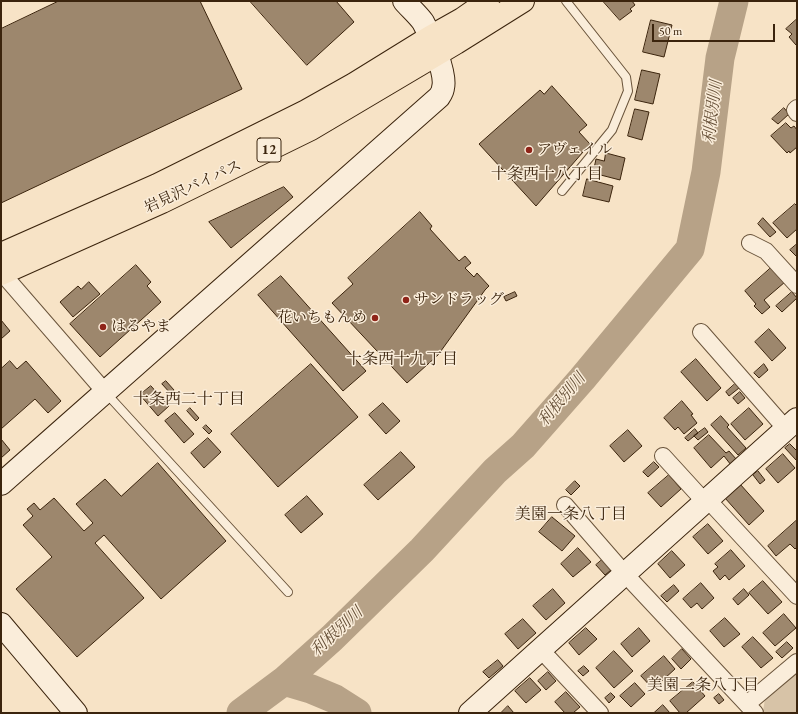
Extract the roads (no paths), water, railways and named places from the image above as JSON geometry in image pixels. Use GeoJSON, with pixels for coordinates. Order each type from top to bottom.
{"type":"FeatureCollection","features":[{"type":"Feature","properties":{"kind":"highway","name":"岩見沢バイパス"},"geometry":{"type":"LineString","coordinates":[[434,46],[462,19],[488,1]]}},
{"type":"Feature","properties":{"kind":"highway","name":"岩見沢バイパス"},"geometry":{"type":"LineString","coordinates":[[1,268],[162,202],[304,132],[434,46],[523,1]]}},
{"type":"Feature","properties":{"kind":"street"},"geometry":{"type":"LineString","coordinates":[[1,484],[106,393],[273,243],[434,104],[444,88],[434,46],[422,21],[404,1]]}},
{"type":"Feature","properties":{"kind":"street"},"geometry":{"type":"LineString","coordinates":[[797,108],[795,110],[797,112]]}},
{"type":"Feature","properties":{"kind":"street"},"geometry":{"type":"LineString","coordinates":[[750,243],[766,251],[797,284]]}},
{"type":"Feature","properties":{"kind":"street"},"geometry":{"type":"LineString","coordinates":[[1,268],[106,393]]}},
{"type":"Feature","properties":{"kind":"street"},"geometry":{"type":"LineString","coordinates":[[470,713],[791,424],[701,332]]}},
{"type":"Feature","properties":{"kind":"street"},"geometry":{"type":"LineString","coordinates":[[663,456],[797,596]]}},
{"type":"Feature","properties":{"kind":"street"},"geometry":{"type":"LineString","coordinates":[[565,505],[625,574],[751,709],[797,662]]}},
{"type":"Feature","properties":{"kind":"street"},"geometry":{"type":"LineString","coordinates":[[1,624],[76,713]]}},
{"type":"Feature","properties":{"kind":"street"},"geometry":{"type":"LineString","coordinates":[[541,650],[600,713]]}},
{"type":"Feature","properties":{"kind":"lane"},"geometry":{"type":"LineString","coordinates":[[562,191],[612,130],[628,91],[626,77],[566,1]]}},
{"type":"Feature","properties":{"kind":"lane"},"geometry":{"type":"LineString","coordinates":[[106,393],[288,592]]}},
{"type":"Feature","properties":{"kind":"waterway","name":"利根別川"},"geometry":{"type":"LineString","coordinates":[[241,713],[284,681],[332,638],[422,550],[495,471],[523,446],[582,379],[690,249],[706,172],[720,58],[734,1]]}},
{"type":"Feature","properties":{"kind":"waterway"},"geometry":{"type":"LineString","coordinates":[[284,681],[311,689],[335,699],[357,713]]}},
{"type":"Feature","properties":{"kind":"place","name":"アヴェイル"},"geometry":{"type":"Point","coordinates":[529,150]}},
{"type":"Feature","properties":{"kind":"place","name":"サンドラッグ"},"geometry":{"type":"Point","coordinates":[406,300]}},
{"type":"Feature","properties":{"kind":"place","name":"花いちもんめ"},"geometry":{"type":"Point","coordinates":[375,318]}},
{"type":"Feature","properties":{"kind":"place","name":"はるやま"},"geometry":{"type":"Point","coordinates":[103,327]}},
{"type":"Feature","properties":{"kind":"district","name":"十条西十八丁目"},"geometry":{"type":"Point","coordinates":[547,175]}},
{"type":"Feature","properties":{"kind":"district","name":"十条西十九丁目"},"geometry":{"type":"Point","coordinates":[402,360]}},
{"type":"Feature","properties":{"kind":"district","name":"十条西二十丁目"},"geometry":{"type":"Point","coordinates":[189,400]}},
{"type":"Feature","properties":{"kind":"district","name":"美園一条八丁目"},"geometry":{"type":"Point","coordinates":[571,515]}},
{"type":"Feature","properties":{"kind":"district","name":"美園二条八丁目"},"geometry":{"type":"Point","coordinates":[703,686]}}]}
